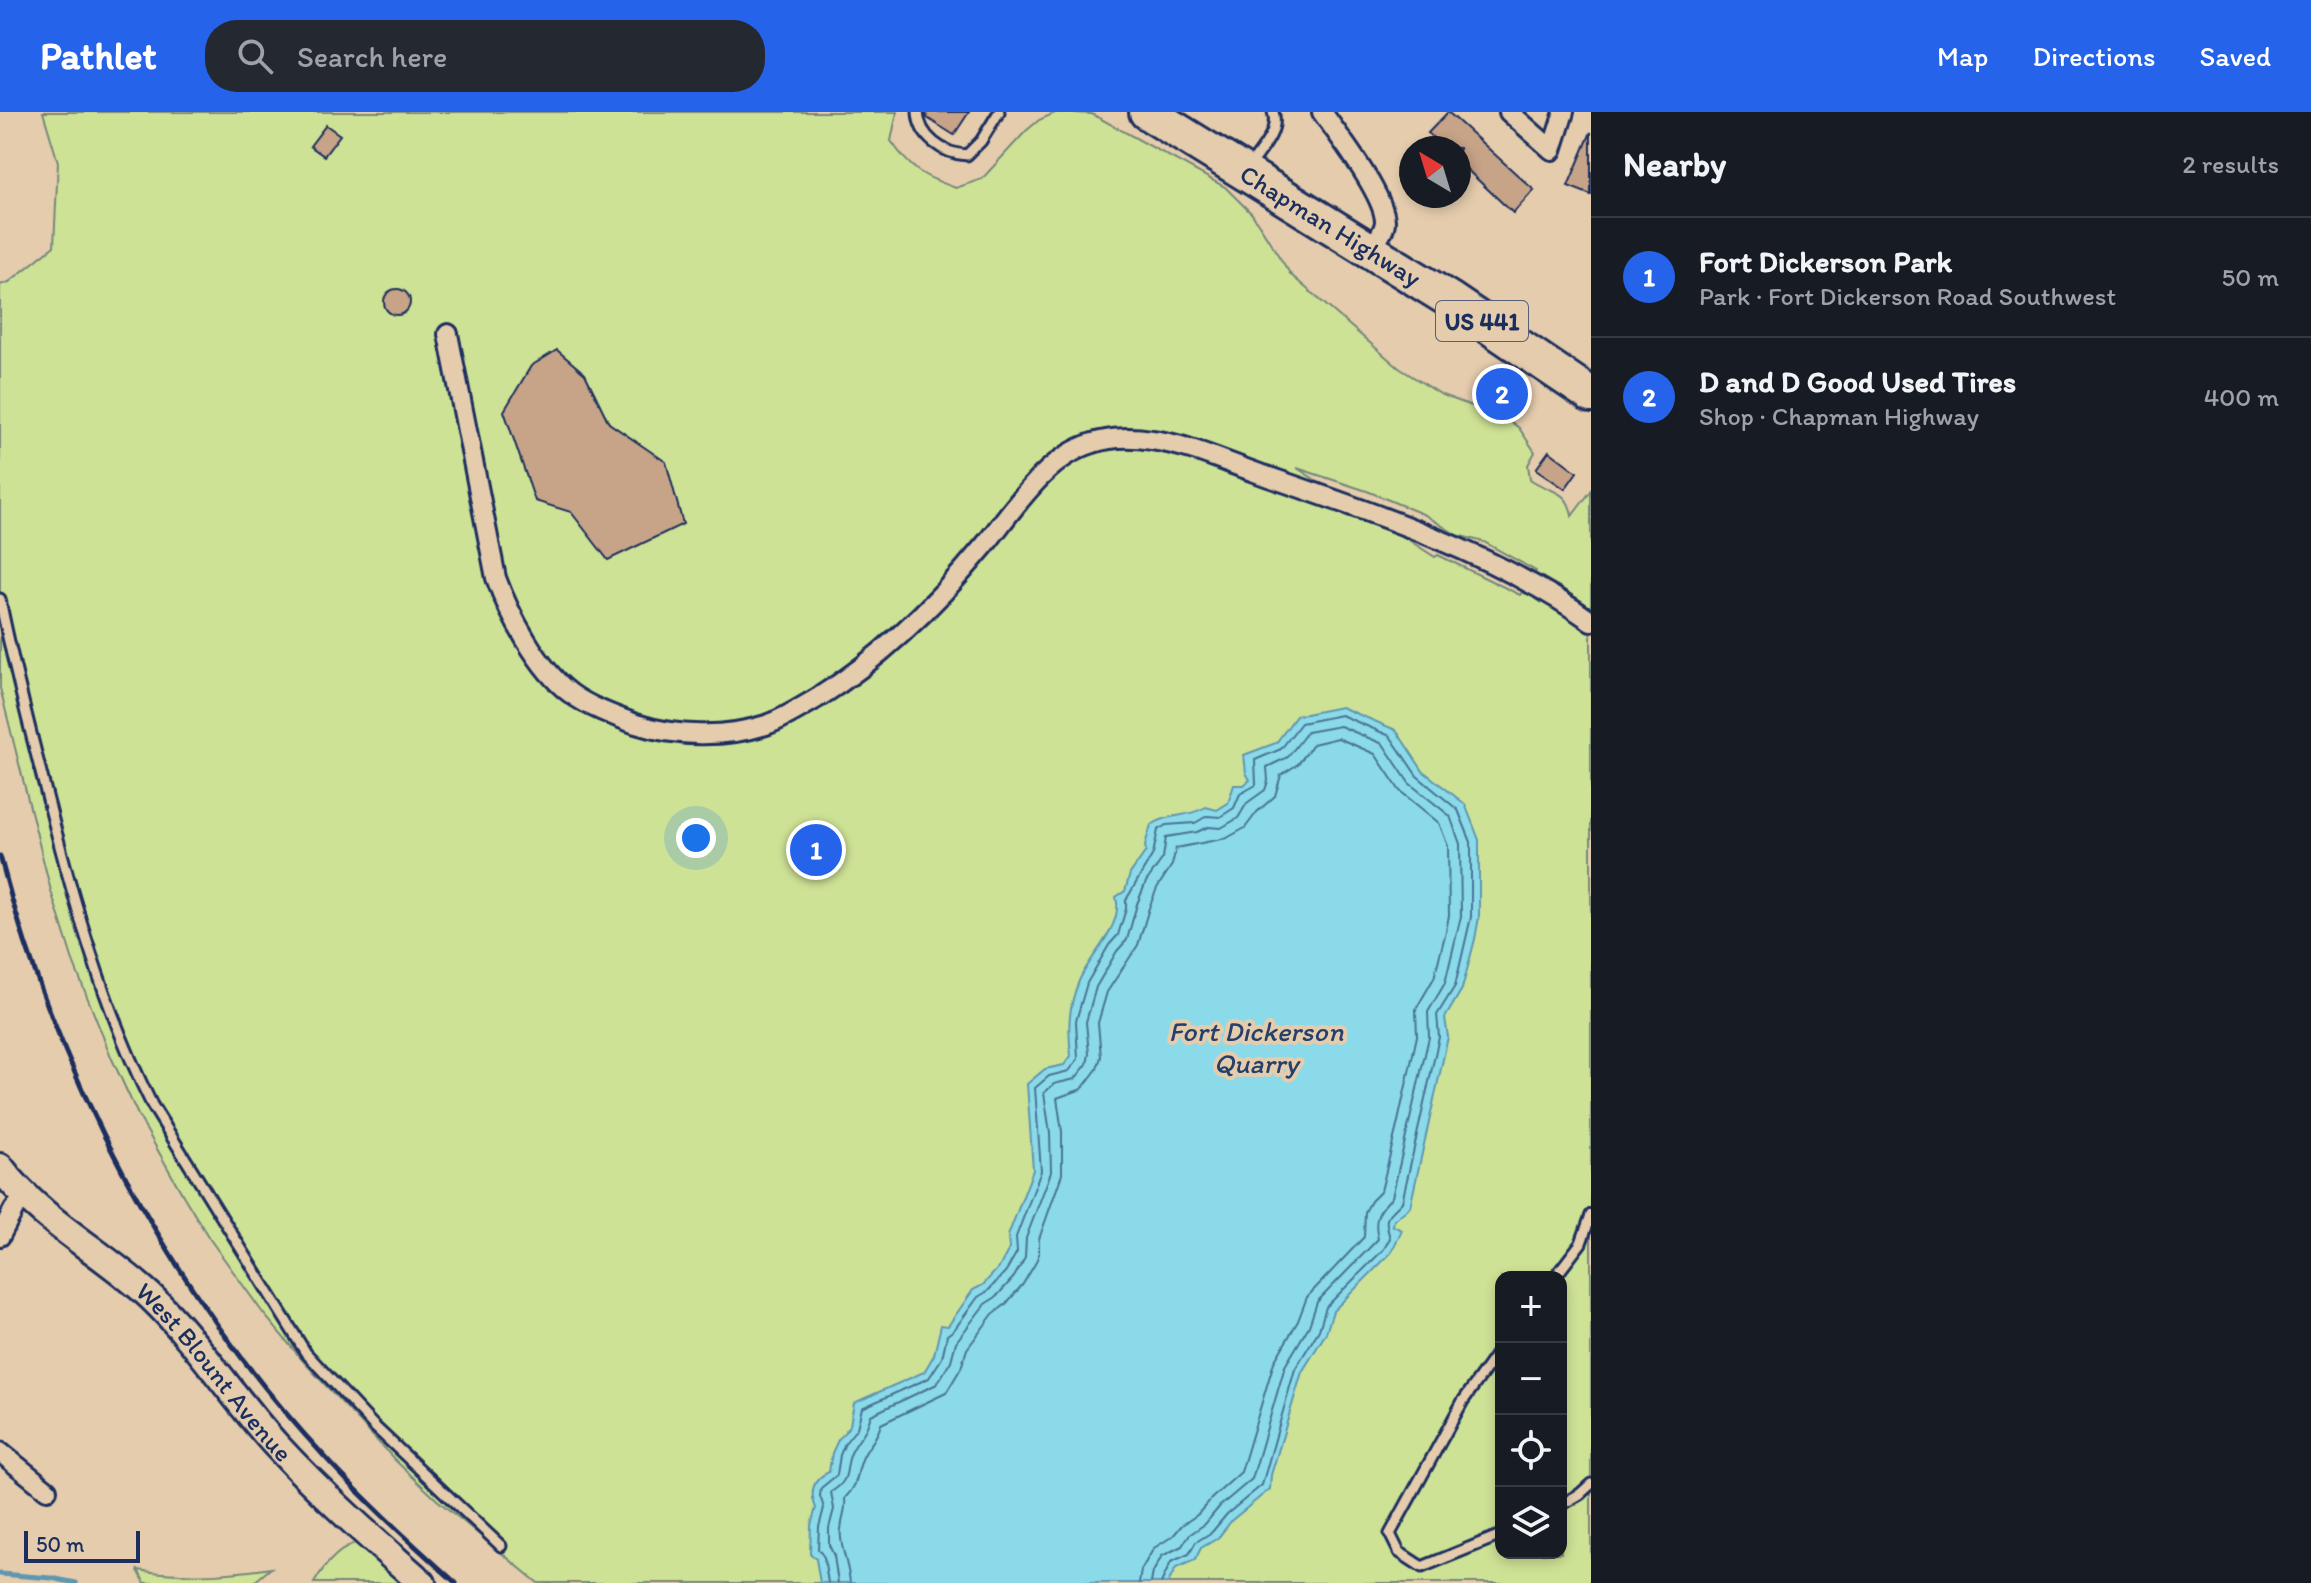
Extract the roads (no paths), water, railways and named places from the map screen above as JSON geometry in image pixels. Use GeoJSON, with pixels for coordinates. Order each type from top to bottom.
{"type":"FeatureCollection","features":[{"type":"Feature","properties":{"kind":"highway","name":"Chapman Highway"},"geometry":{"type":"LineString","coordinates":[[1147,112],[1371,249],[1591,395]]}},
{"type":"Feature","properties":{"kind":"street"},"geometry":{"type":"LineString","coordinates":[[1322,112],[1365,176],[1383,214],[1383,230],[1371,249]]}},
{"type":"Feature","properties":{"kind":"street"},"geometry":{"type":"LineString","coordinates":[[1509,112],[1552,150],[1564,112]]}},
{"type":"Feature","properties":{"kind":"street"},"geometry":{"type":"LineString","coordinates":[[448,334],[496,578],[506,606],[541,662],[569,693],[612,716],[656,731],[731,732],[767,724],[800,709],[872,659],[932,605],[1033,488],[1064,458],[1092,443],[1121,438],[1153,440],[1185,448],[1322,495],[1498,567],[1572,607],[1591,621]]}},
{"type":"Feature","properties":{"kind":"street","name":"West Blount Avenue"},"geometry":{"type":"LineString","coordinates":[[0,1167],[26,1197],[149,1295],[276,1445],[422,1583]]}},
{"type":"Feature","properties":{"kind":"street"},"geometry":{"type":"LineString","coordinates":[[0,1236],[14,1209],[26,1197]]}},
{"type":"Feature","properties":{"kind":"street"},"geometry":{"type":"LineString","coordinates":[[0,1452],[47,1490]]}},
{"type":"Feature","properties":{"kind":"lane"},"geometry":{"type":"LineString","coordinates":[[918,112],[918,122],[925,136],[947,150],[967,155],[981,141],[999,112]]}},
{"type":"Feature","properties":{"kind":"lane"},"geometry":{"type":"LineString","coordinates":[[1246,173],[1273,130],[1276,118],[1273,112]]}},
{"type":"Feature","properties":{"kind":"lane"},"geometry":{"type":"LineString","coordinates":[[0,599],[65,866],[117,1026],[152,1105],[306,1353],[374,1426],[501,1546]]}},
{"type":"Feature","properties":{"kind":"lane"},"geometry":{"type":"LineString","coordinates":[[1560,1271],[1581,1243],[1591,1215]]}},
{"type":"Feature","properties":{"kind":"lane"},"geometry":{"type":"LineString","coordinates":[[1495,1356],[1463,1401],[1390,1534],[1399,1552],[1422,1567],[1495,1537]]}},
{"type":"Feature","properties":{"kind":"lane"},"geometry":{"type":"LineString","coordinates":[[1567,1501],[1591,1484]]}},
{"type":"Feature","properties":{"kind":"water","name":"Fort Dickerson Quarry"},"geometry":{"type":"Polygon","coordinates":[[[1341,707],[1396,730],[1423,771],[1465,804],[1479,840],[1479,917],[1462,989],[1445,1018],[1448,1037],[1410,1207],[1394,1220],[1393,1226],[1402,1230],[1391,1253],[1333,1311],[1326,1333],[1302,1372],[1271,1475],[1270,1489],[1232,1520],[1218,1538],[1201,1548],[1195,1560],[1176,1568],[1168,1583],[820,1583],[816,1559],[810,1554],[811,1525],[816,1508],[814,1486],[819,1478],[829,1472],[832,1453],[850,1425],[854,1403],[924,1372],[934,1355],[941,1325],[948,1326],[973,1290],[983,1285],[1000,1266],[1009,1249],[1008,1236],[1033,1170],[1027,1084],[1045,1069],[1064,1065],[1071,1056],[1070,1018],[1075,991],[1111,929],[1117,908],[1116,897],[1125,891],[1130,874],[1146,851],[1151,825],[1206,807],[1217,810],[1228,803],[1234,785],[1244,785],[1250,780],[1244,755],[1276,743],[1296,716],[1341,707]]]}},
{"type":"Feature","properties":{"kind":"waterway"},"geometry":{"type":"LineString","coordinates":[[0,1574],[76,1583]]}},
{"type":"Feature","properties":{"kind":"railway"},"geometry":{"type":"LineString","coordinates":[[0,856],[24,939],[53,1020],[125,1177],[169,1252],[216,1323],[269,1392],[325,1457],[456,1583]]}},
{"type":"Feature","properties":{"kind":"place","name":"D and D Good Used Tires"},"geometry":{"type":"Point","coordinates":[1502,394]}},
{"type":"Feature","properties":{"kind":"place","name":"Fort Dickerson Park"},"geometry":{"type":"Point","coordinates":[816,850]}}]}
